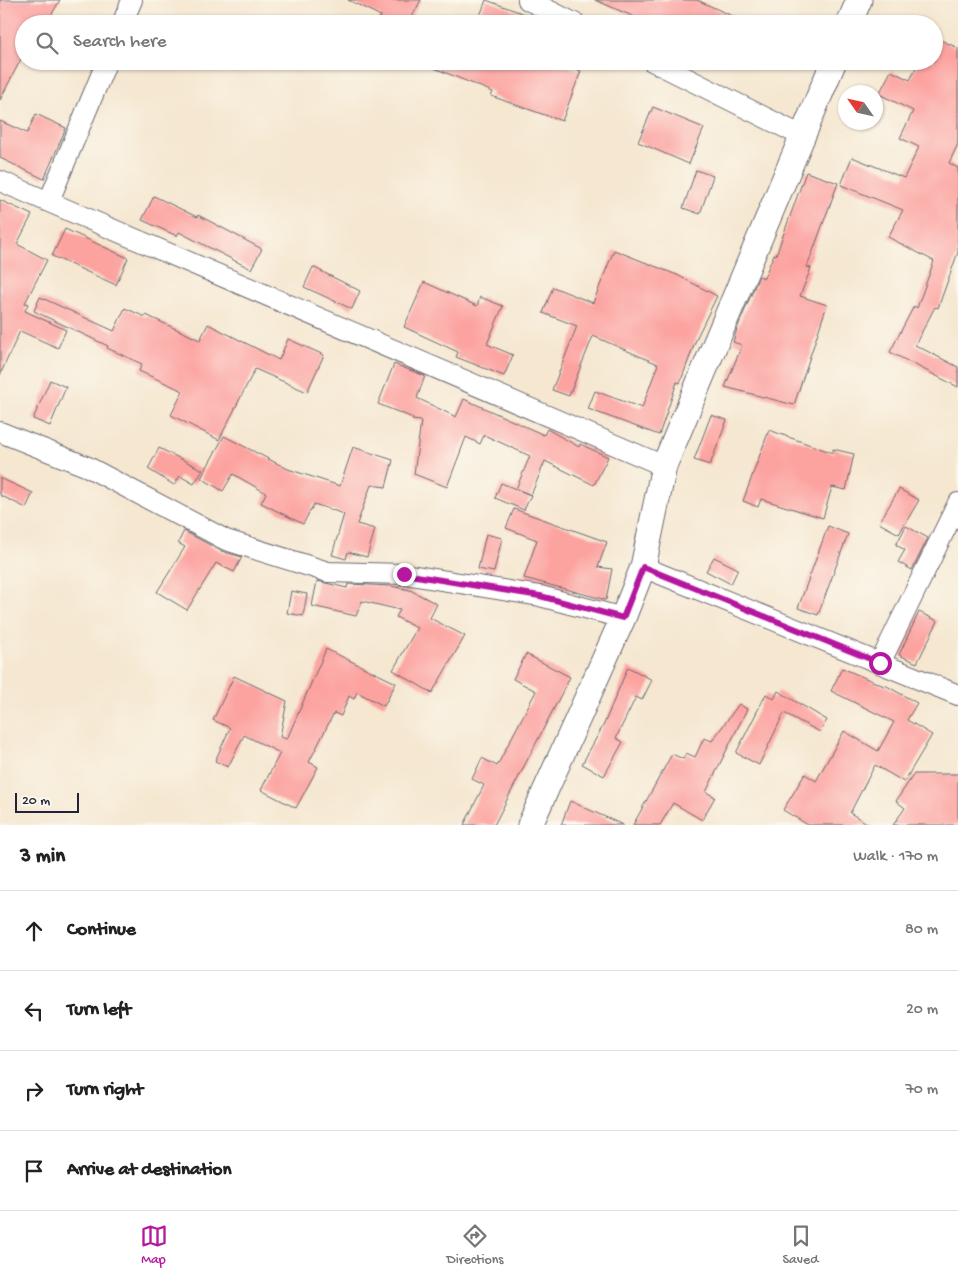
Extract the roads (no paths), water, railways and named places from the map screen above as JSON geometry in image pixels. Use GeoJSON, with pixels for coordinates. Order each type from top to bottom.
{"type":"FeatureCollection","features":[{"type":"Feature","properties":{"kind":"street"},"geometry":{"type":"LineString","coordinates":[[126,15],[132,0]]}},
{"type":"Feature","properties":{"kind":"street"},"geometry":{"type":"LineString","coordinates":[[528,0],[558,15]]}},
{"type":"Feature","properties":{"kind":"street"},"geometry":{"type":"LineString","coordinates":[[853,15],[859,0]]}},
{"type":"Feature","properties":{"kind":"street"},"geometry":{"type":"LineString","coordinates":[[48,201],[103,70]]}},
{"type":"Feature","properties":{"kind":"street"},"geometry":{"type":"LineString","coordinates":[[670,70],[804,136]]}},
{"type":"Feature","properties":{"kind":"street"},"geometry":{"type":"LineString","coordinates":[[530,825],[623,618],[643,567],[664,466],[830,70]]}},
{"type":"Feature","properties":{"kind":"street"},"geometry":{"type":"LineString","coordinates":[[0,181],[664,466]]}},
{"type":"Feature","properties":{"kind":"street"},"geometry":{"type":"LineString","coordinates":[[0,432],[88,467],[226,540],[328,572],[404,574],[540,596],[623,618]]}},
{"type":"Feature","properties":{"kind":"street"},"geometry":{"type":"LineString","coordinates":[[880,663],[958,503]]}},
{"type":"Feature","properties":{"kind":"street"},"geometry":{"type":"LineString","coordinates":[[643,567],[958,694]]}}]}
